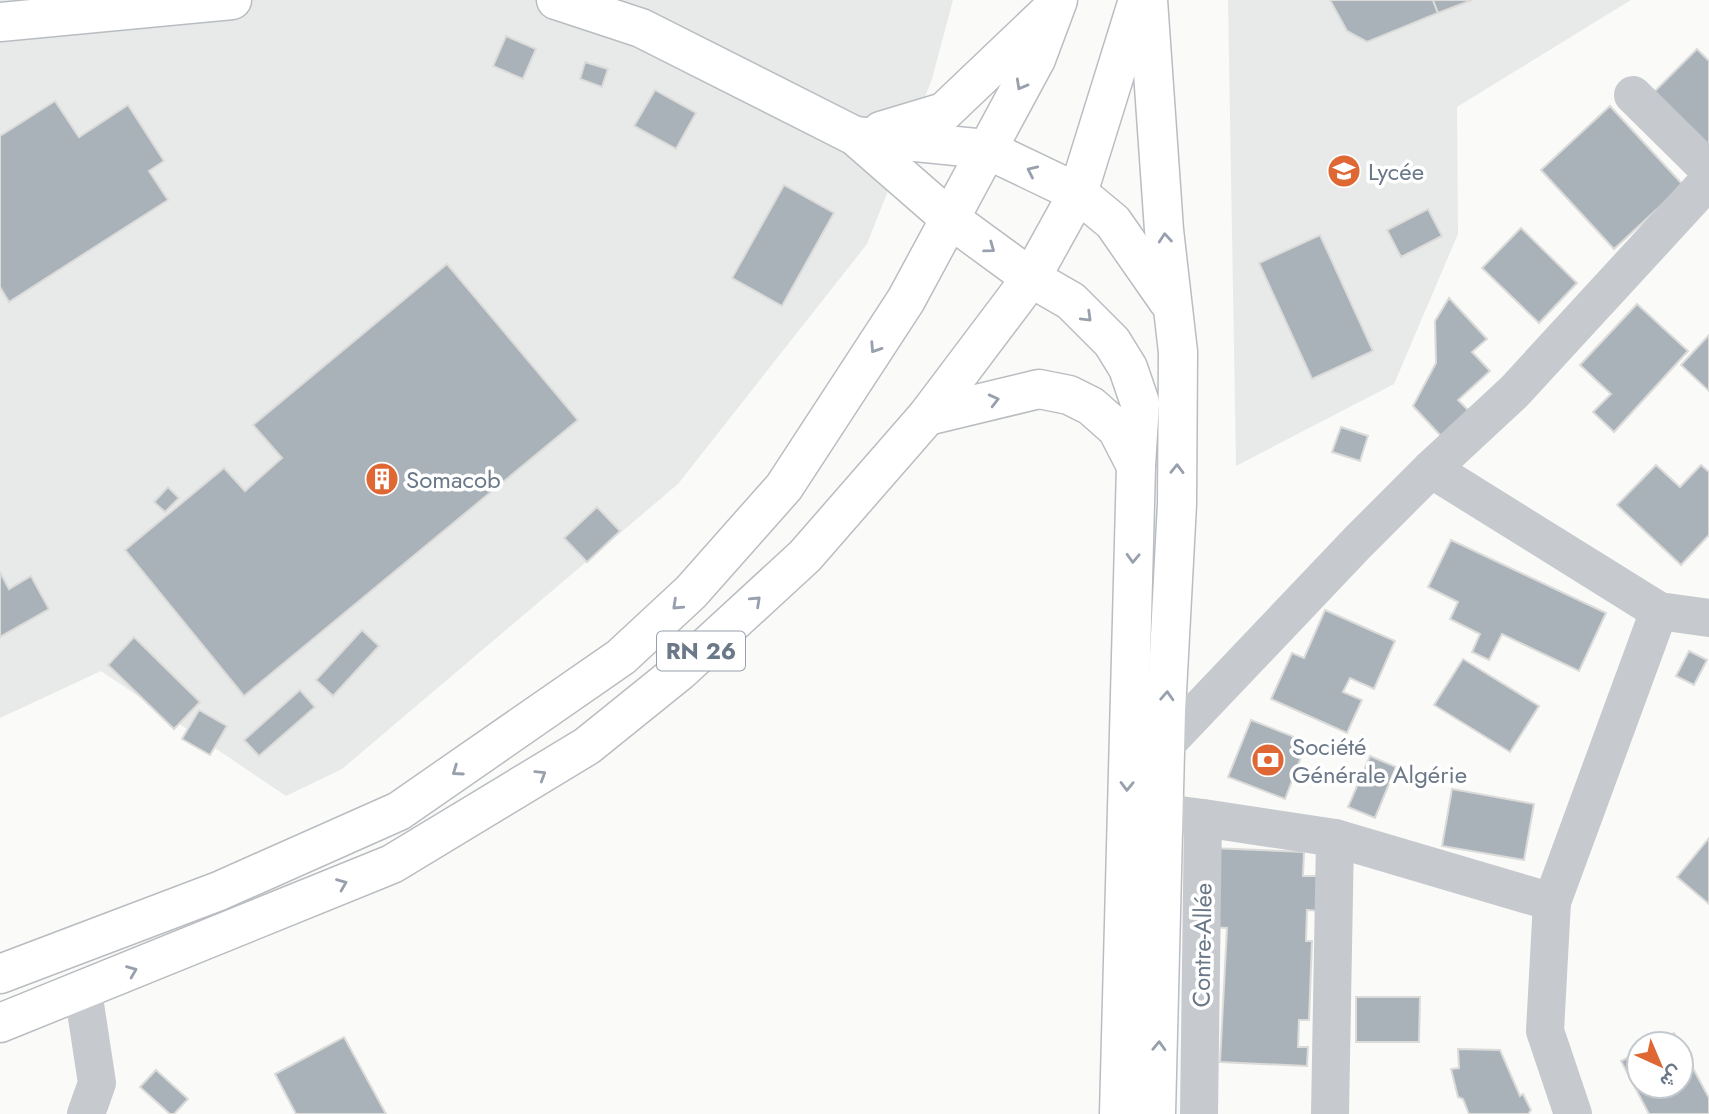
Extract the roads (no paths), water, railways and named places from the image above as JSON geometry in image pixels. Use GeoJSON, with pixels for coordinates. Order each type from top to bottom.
{"type":"FeatureCollection","features":[{"type":"Feature","properties":{"kind":"main road"},"geometry":{"type":"LineString","coordinates":[[0,22],[232,0]]}},
{"type":"Feature","properties":{"kind":"main road"},"geometry":{"type":"LineString","coordinates":[[556,0],[641,28],[855,136],[949,218],[1031,278],[1071,301],[1112,342],[1128,368],[1140,402],[1135,479],[1119,1114]]}},
{"type":"Feature","properties":{"kind":"main road","name":"RN 26"},"geometry":{"type":"LineString","coordinates":[[0,1023],[392,864],[587,746],[680,671],[805,556],[927,416],[1031,278],[1078,193],[1138,0]]}},
{"type":"Feature","properties":{"kind":"main road"},"geometry":{"type":"LineString","coordinates":[[1148,0],[1171,306],[1178,352],[1177,504],[1165,745],[1164,903],[1156,1114]]}},
{"type":"Feature","properties":{"kind":"main road"},"geometry":{"type":"LineString","coordinates":[[855,136],[898,127],[944,112],[1057,3]]}},
{"type":"Feature","properties":{"kind":"main road","name":"RN 26"},"geometry":{"type":"LineString","coordinates":[[0,974],[219,891],[399,811],[621,657],[691,592],[784,487],[906,300],[1036,59],[1057,3]]}},
{"type":"Feature","properties":{"kind":"main road"},"geometry":{"type":"LineString","coordinates":[[855,136],[986,149],[1078,193],[1113,222],[1171,306]]}},
{"type":"Feature","properties":{"kind":"main road"},"geometry":{"type":"LineString","coordinates":[[855,136],[909,206],[916,236],[906,300]]}},
{"type":"Feature","properties":{"kind":"main road"},"geometry":{"type":"LineString","coordinates":[[927,416],[1039,389],[1069,395],[1091,406],[1117,429],[1136,466],[1135,479]]}},
{"type":"Feature","properties":{"kind":"street"},"geometry":{"type":"LineString","coordinates":[[1633,95],[1709,170]]}},
{"type":"Feature","properties":{"kind":"street"},"geometry":{"type":"LineString","coordinates":[[1165,745],[1430,469],[1514,392],[1709,180]]}},
{"type":"Feature","properties":{"kind":"street"},"geometry":{"type":"LineString","coordinates":[[1430,469],[1659,611],[1709,618]]}},
{"type":"Feature","properties":{"kind":"street"},"geometry":{"type":"LineString","coordinates":[[1573,1114],[1545,1031],[1552,902],[1659,611]]}},
{"type":"Feature","properties":{"kind":"street"},"geometry":{"type":"LineString","coordinates":[[1163,813],[1335,838],[1552,902]]}},
{"type":"Feature","properties":{"kind":"street","name":"Contre-Allée"},"geometry":{"type":"LineString","coordinates":[[1199,1114],[1203,818]]}},
{"type":"Feature","properties":{"kind":"street"},"geometry":{"type":"LineString","coordinates":[[1330,1114],[1335,838]]}},
{"type":"Feature","properties":{"kind":"street"},"geometry":{"type":"LineString","coordinates":[[83,991],[97,1083],[86,1114]]}},
{"type":"Feature","properties":{"kind":"place","name":"Lycée"},"geometry":{"type":"Point","coordinates":[1344,171]}},
{"type":"Feature","properties":{"kind":"place","name":"Somacob"},"geometry":{"type":"Point","coordinates":[382,479]}},
{"type":"Feature","properties":{"kind":"place","name":"Société Générale Algérie"},"geometry":{"type":"Point","coordinates":[1268,760]}}]}
